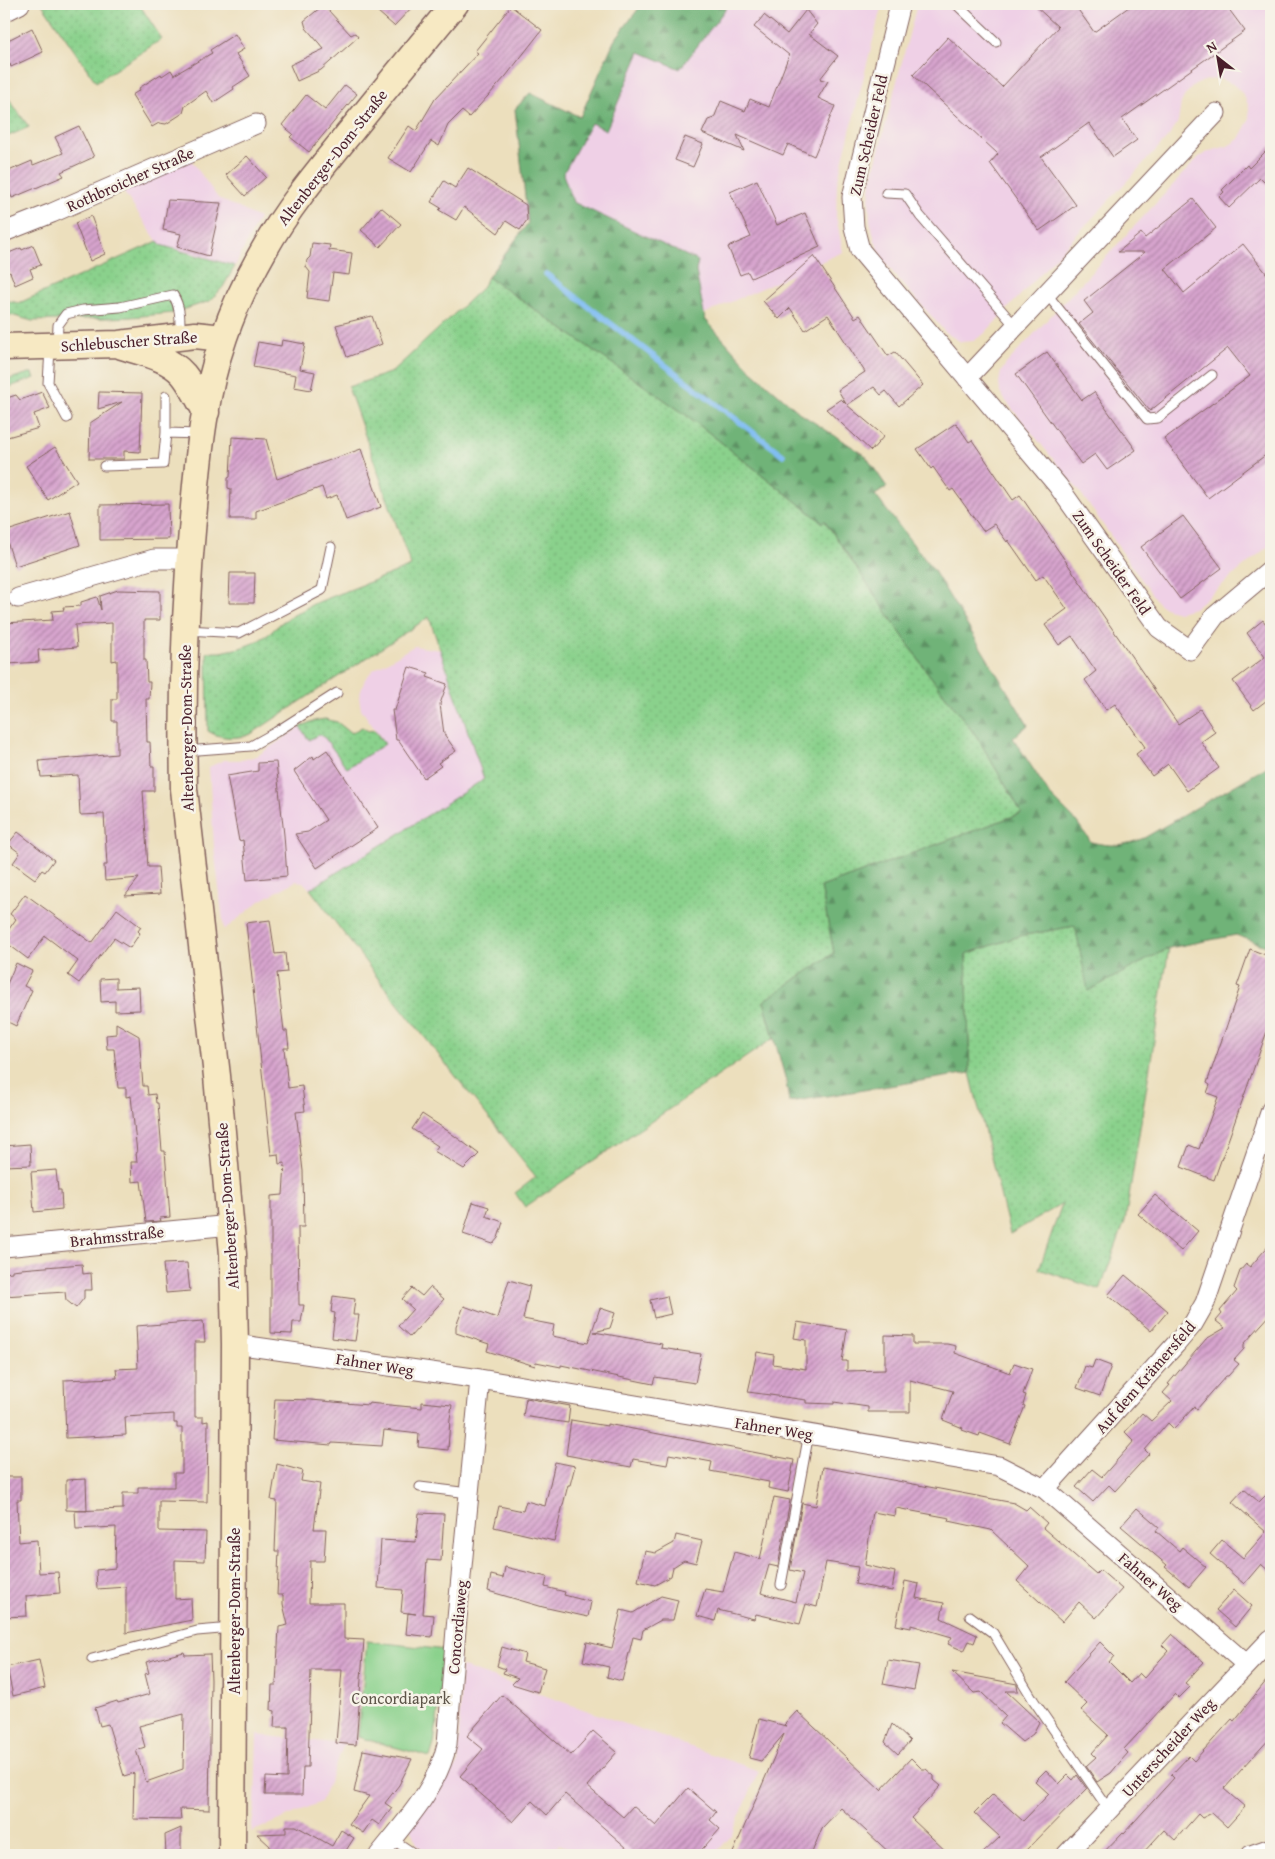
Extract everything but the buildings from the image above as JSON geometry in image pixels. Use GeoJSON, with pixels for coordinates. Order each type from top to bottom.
{"type":"FeatureCollection","features":[{"type":"Feature","properties":{"kind":"main road","name":"Altenberger-Dom-Straße"},"geometry":{"type":"LineString","coordinates":[[232,1855],[235,1628],[235,1344],[231,1224],[216,1066],[185,798],[183,751],[185,630],[189,559],[204,423],[223,338],[235,308],[263,252],[292,206],[320,169],[455,4]]}},
{"type":"Feature","properties":{"kind":"main road","name":"Schlebuscher Straße"},"geometry":{"type":"LineString","coordinates":[[4,348],[119,344],[195,334],[223,338]]}},
{"type":"Feature","properties":{"kind":"main road"},"geometry":{"type":"LineString","coordinates":[[119,344],[163,360],[176,368],[188,380],[204,423]]}},
{"type":"Feature","properties":{"kind":"street"},"geometry":{"type":"LineString","coordinates":[[4,12],[20,4]]}},
{"type":"Feature","properties":{"kind":"street","name":"Zum Scheider Feld"},"geometry":{"type":"LineString","coordinates":[[900,4],[852,197],[854,227],[860,250],[1058,486],[1158,628],[1190,650],[1215,616],[1271,569]]}},
{"type":"Feature","properties":{"kind":"street"},"geometry":{"type":"LineString","coordinates":[[967,378],[1216,113]]}},
{"type":"Feature","properties":{"kind":"street","name":"Rothbroicher Straße"},"geometry":{"type":"LineString","coordinates":[[4,232],[52,214],[256,124]]}},
{"type":"Feature","properties":{"kind":"street"},"geometry":{"type":"LineString","coordinates":[[18,598],[154,559],[189,559]]}},
{"type":"Feature","properties":{"kind":"street","name":"Auf dem Krämersfeld"},"geometry":{"type":"LineString","coordinates":[[1045,1489],[1170,1352],[1193,1324],[1205,1302],[1271,1110]]}},
{"type":"Feature","properties":{"kind":"street","name":"Brahmsstraße"},"geometry":{"type":"LineString","coordinates":[[4,1247],[231,1224]]}},
{"type":"Feature","properties":{"kind":"street","name":"Fahner Weg"},"geometry":{"type":"LineString","coordinates":[[235,1344],[480,1378],[1000,1466],[1045,1489],[1246,1664]]}},
{"type":"Feature","properties":{"kind":"street","name":"Concordiaweg"},"geometry":{"type":"LineString","coordinates":[[379,1855],[423,1797],[443,1762],[447,1744],[480,1378]]}},
{"type":"Feature","properties":{"kind":"street","name":"Unterscheider Weg"},"geometry":{"type":"LineString","coordinates":[[1066,1855],[1271,1639]]}},
{"type":"Feature","properties":{"kind":"street"},"geometry":{"type":"LineString","coordinates":[[1251,1855],[1271,1848]]}},
{"type":"Feature","properties":{"kind":"lane"},"geometry":{"type":"LineString","coordinates":[[956,4],[996,42]]}},
{"type":"Feature","properties":{"kind":"lane"},"geometry":{"type":"LineString","coordinates":[[886,193],[905,194],[920,216],[1015,326]]}},
{"type":"Feature","properties":{"kind":"lane"},"geometry":{"type":"LineString","coordinates":[[1046,293],[1147,419],[1158,418],[1212,375]]}},
{"type":"Feature","properties":{"kind":"lane"},"geometry":{"type":"LineString","coordinates":[[67,418],[48,383],[58,325],[66,314],[83,310],[120,307],[173,295],[178,303],[181,315],[180,336]]}},
{"type":"Feature","properties":{"kind":"lane"},"geometry":{"type":"LineString","coordinates":[[104,466],[163,464],[166,433],[166,396]]}},
{"type":"Feature","properties":{"kind":"lane"},"geometry":{"type":"LineString","coordinates":[[166,433],[204,423]]}},
{"type":"Feature","properties":{"kind":"lane"},"geometry":{"type":"LineString","coordinates":[[185,630],[239,633],[322,590],[331,546]]}},
{"type":"Feature","properties":{"kind":"lane"},"geometry":{"type":"LineString","coordinates":[[183,751],[251,746],[337,693]]}},
{"type":"Feature","properties":{"kind":"lane"},"geometry":{"type":"LineString","coordinates":[[781,1585],[808,1433]]}},
{"type":"Feature","properties":{"kind":"lane"},"geometry":{"type":"LineString","coordinates":[[420,1487],[469,1493]]}},
{"type":"Feature","properties":{"kind":"lane"},"geometry":{"type":"LineString","coordinates":[[970,1616],[993,1633],[1034,1702],[1110,1810]]}},
{"type":"Feature","properties":{"kind":"lane"},"geometry":{"type":"LineString","coordinates":[[92,1659],[197,1631],[235,1628]]}},
{"type":"Feature","properties":{"kind":"lane"},"geometry":{"type":"LineString","coordinates":[[392,1839],[416,1855]]}},
{"type":"Feature","properties":{"kind":"shaded area"},"geometry":{"type":"Polygon","coordinates":[[[723,4],[882,4],[837,183],[836,216],[843,252],[704,314],[696,271],[698,261],[573,202],[563,174],[591,122],[606,130],[640,52],[727,7],[723,4]]]}},
{"type":"Feature","properties":{"kind":"shaded area"},"geometry":{"type":"Polygon","coordinates":[[[917,4],[1265,4],[1271,17],[1271,544],[1194,608],[1178,612],[1167,609],[1158,603],[1080,492],[1005,400],[1000,392],[999,382],[1001,372],[1006,364],[1199,157],[1210,151],[1228,146],[1239,139],[1249,120],[1249,107],[1246,100],[1233,84],[1220,79],[1206,80],[1193,86],[1181,103],[1178,122],[1169,136],[984,334],[973,341],[961,342],[946,333],[895,275],[883,259],[875,241],[870,221],[871,181],[917,4]]]}},
{"type":"Feature","properties":{"kind":"shaded area"},"geometry":{"type":"Polygon","coordinates":[[[191,160],[218,198],[259,218],[235,266],[160,245],[122,190],[191,160]]]}},
{"type":"Feature","properties":{"kind":"shaded area"},"geometry":{"type":"Polygon","coordinates":[[[414,646],[441,650],[484,779],[310,889],[303,882],[296,881],[260,901],[224,930],[214,847],[209,767],[224,760],[242,760],[257,756],[300,727],[309,740],[319,733],[324,737],[347,768],[385,744],[361,709],[359,697],[365,679],[373,670],[414,646]]]}},
{"type":"Feature","properties":{"kind":"shaded area"},"geometry":{"type":"Polygon","coordinates":[[[461,1666],[759,1771],[731,1836],[714,1855],[584,1855],[559,1844],[549,1855],[431,1855],[418,1846],[407,1822],[458,1765],[461,1666]]]}},
{"type":"Feature","properties":{"kind":"shaded area"},"geometry":{"type":"Polygon","coordinates":[[[257,1735],[344,1744],[321,1802],[251,1832],[255,1804],[257,1735]]]}},
{"type":"Feature","properties":{"kind":"green space"},"geometry":{"type":"Polygon","coordinates":[[[42,4],[139,4],[162,39],[96,82],[42,4]]]}},
{"type":"Feature","properties":{"kind":"green space"},"geometry":{"type":"Polygon","coordinates":[[[642,4],[723,4],[727,7],[680,69],[640,52],[606,130],[591,123],[563,174],[573,202],[698,261],[696,271],[705,319],[752,371],[801,414],[865,455],[887,487],[875,495],[934,571],[1028,725],[1013,738],[1050,795],[1076,821],[1091,842],[1118,845],[1144,838],[1270,765],[1271,948],[1236,935],[1169,948],[1088,991],[1075,926],[1020,936],[966,954],[970,1073],[789,1102],[786,1081],[764,1001],[834,953],[821,887],[1022,813],[977,737],[925,669],[825,521],[822,522],[689,417],[488,277],[528,223],[515,109],[530,93],[580,117],[614,41],[642,4]]]}},
{"type":"Feature","properties":{"kind":"green space"},"geometry":{"type":"Polygon","coordinates":[[[4,92],[29,127],[4,138],[4,92]]]}},
{"type":"Feature","properties":{"kind":"green space"},"geometry":{"type":"Polygon","coordinates":[[[158,241],[160,245],[235,266],[223,287],[210,301],[173,313],[131,317],[32,321],[4,313],[4,300],[19,303],[158,241]]]}},
{"type":"Feature","properties":{"kind":"green space"},"geometry":{"type":"Polygon","coordinates":[[[488,277],[689,417],[822,522],[825,521],[925,669],[977,737],[1022,813],[821,887],[834,953],[764,1001],[774,1038],[525,1207],[515,1193],[536,1177],[383,985],[310,889],[484,779],[429,617],[251,734],[229,737],[218,736],[208,731],[207,652],[221,652],[256,642],[269,634],[282,622],[313,604],[411,566],[348,387],[392,372],[481,289],[488,277]]]}},
{"type":"Feature","properties":{"kind":"green space"},"geometry":{"type":"Polygon","coordinates":[[[32,373],[35,378],[4,389],[4,381],[32,373]]]}},
{"type":"Feature","properties":{"kind":"green space"},"geometry":{"type":"Polygon","coordinates":[[[325,719],[337,722],[351,733],[362,727],[368,731],[374,730],[385,744],[347,768],[324,737],[319,734],[309,740],[300,727],[313,721],[325,719]]]}},
{"type":"Feature","properties":{"kind":"green space"},"geometry":{"type":"Polygon","coordinates":[[[1075,926],[1089,990],[1169,948],[1125,1221],[1100,1290],[1039,1269],[1062,1204],[1010,1234],[970,1073],[966,954],[1020,936],[1075,926]]]}},
{"type":"Feature","properties":{"kind":"green space","name":"Concordiapark"},"geometry":{"type":"Polygon","coordinates":[[[367,1641],[446,1650],[434,1744],[430,1757],[358,1737],[367,1641]]]}},
{"type":"Feature","properties":{"kind":"waterway"},"geometry":{"type":"LineString","coordinates":[[546,274],[783,455]]}}]}
